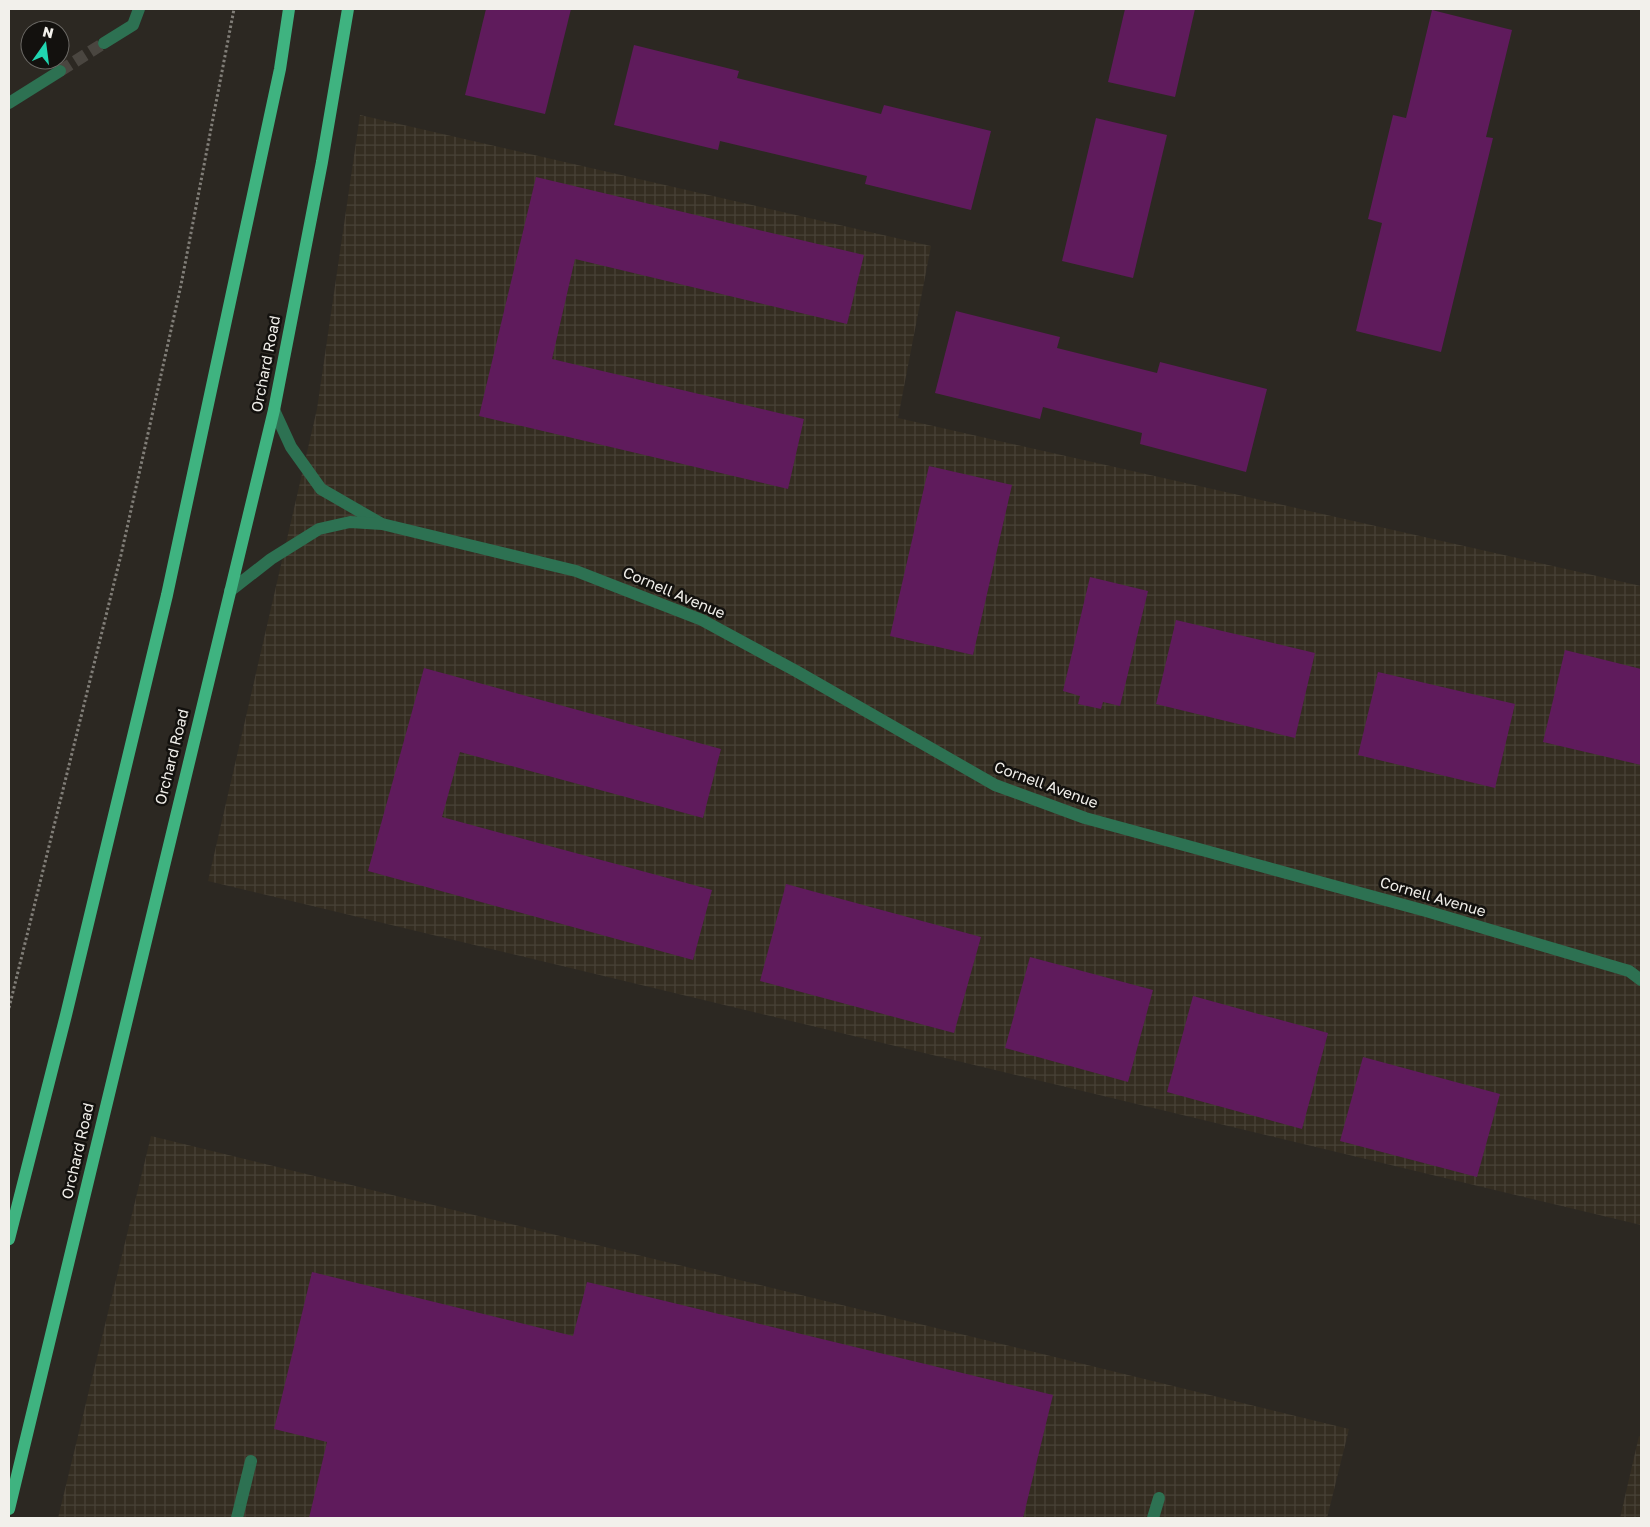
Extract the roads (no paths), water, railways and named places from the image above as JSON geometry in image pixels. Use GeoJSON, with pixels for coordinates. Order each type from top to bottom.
{"type":"FeatureCollection","features":[{"type":"Feature","properties":{"kind":"main road"},"geometry":{"type":"LineString","coordinates":[[9,1239],[68,1005],[167,595],[280,68],[290,9]]}},
{"type":"Feature","properties":{"kind":"main road","name":"Orchard Road"},"geometry":{"type":"LineString","coordinates":[[9,1509],[274,410],[322,162],[348,9]]}},
{"type":"Feature","properties":{"kind":"street"},"geometry":{"type":"LineString","coordinates":[[104,43],[133,24],[139,9]]}},
{"type":"Feature","properties":{"kind":"street"},"geometry":{"type":"LineString","coordinates":[[9,103],[60,71]]}},
{"type":"Feature","properties":{"kind":"street","name":"Cornell Avenue"},"geometry":{"type":"LineString","coordinates":[[274,410],[291,447],[321,489],[382,524]]}},
{"type":"Feature","properties":{"kind":"street","name":"Cornell Avenue"},"geometry":{"type":"LineString","coordinates":[[230,591],[270,559],[318,529],[350,522],[382,524],[576,571],[702,620],[796,671],[994,785],[1085,818],[1426,911],[1629,971],[1641,980]]}},
{"type":"Feature","properties":{"kind":"street"},"geometry":{"type":"LineString","coordinates":[[237,1518],[251,1462]]}},
{"type":"Feature","properties":{"kind":"street"},"geometry":{"type":"LineString","coordinates":[[1153,1518],[1159,1498]]}},
{"type":"Feature","properties":{"kind":"tunnel"},"geometry":{"type":"LineString","coordinates":[[60,71],[104,43]]}}]}
